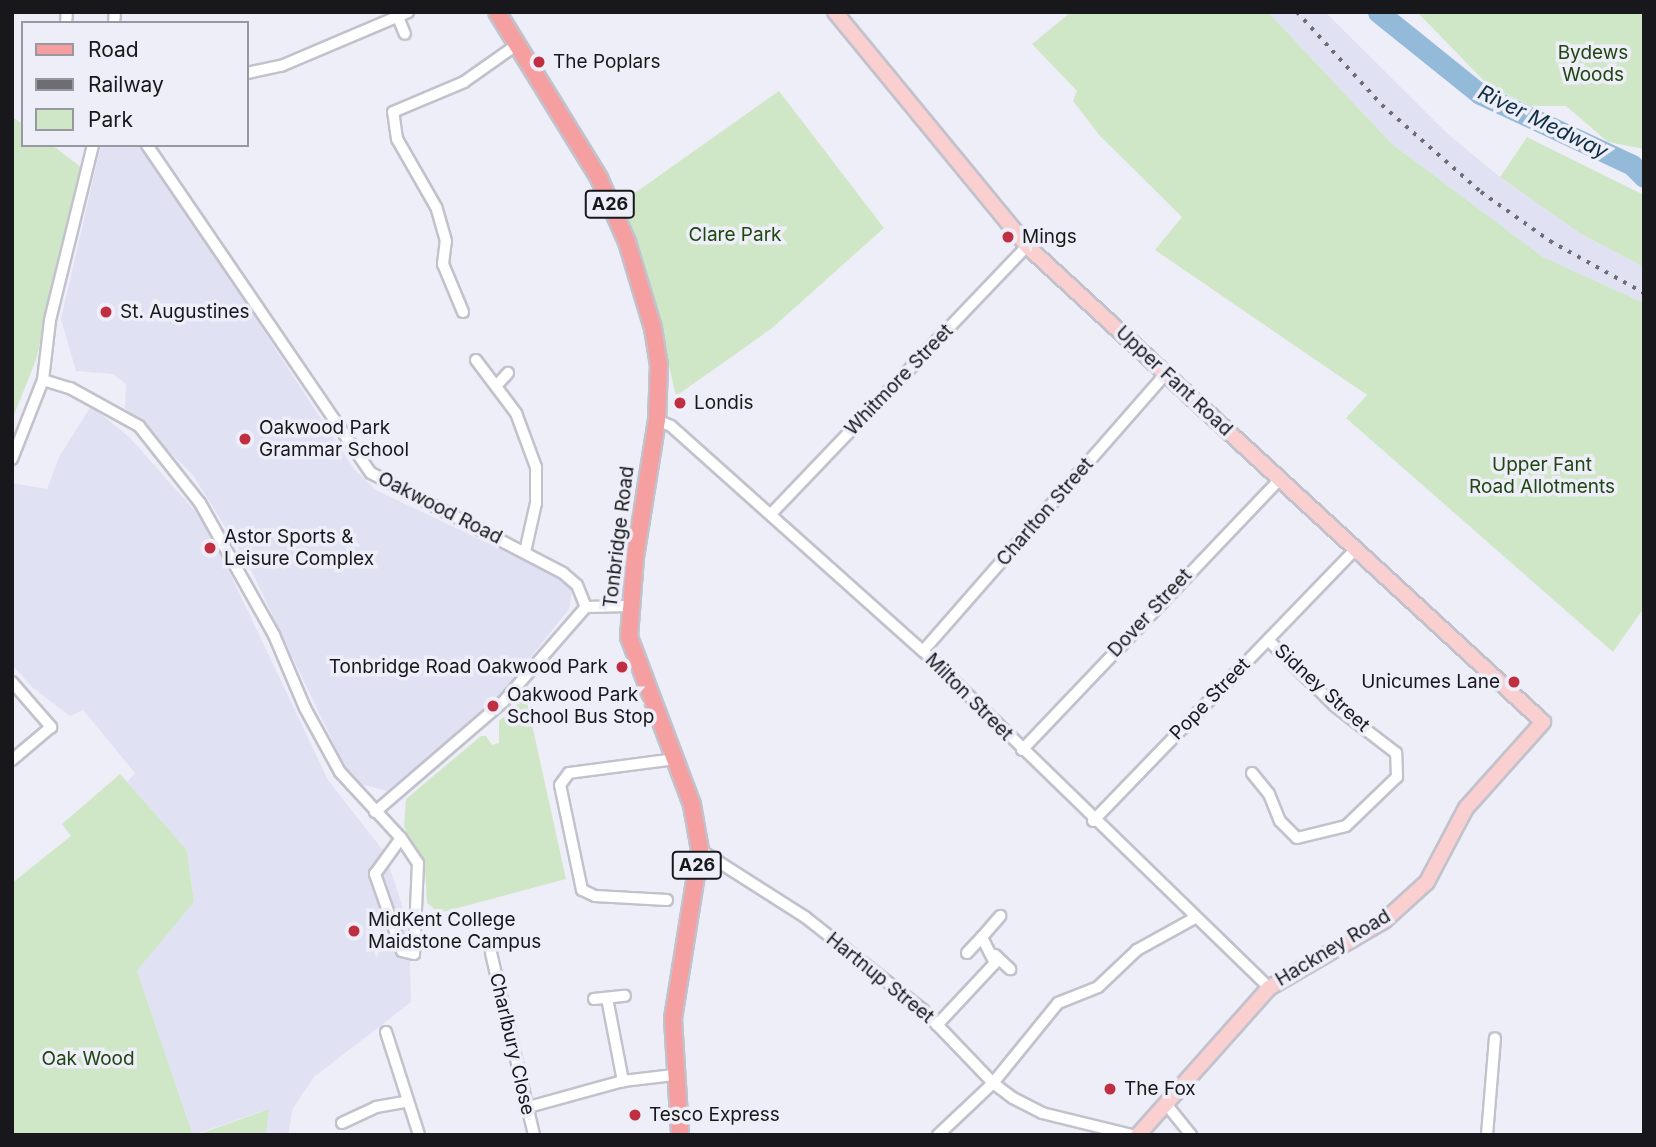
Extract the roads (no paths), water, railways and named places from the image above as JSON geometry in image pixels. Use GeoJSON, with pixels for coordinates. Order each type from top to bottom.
{"type":"FeatureCollection","features":[{"type":"Feature","properties":{"kind":"main road","name":"Tonbridge Road"},"geometry":{"type":"LineString","coordinates":[[497,12],[515,46],[599,178],[626,242],[653,328],[659,364],[657,420],[630,606],[629,637],[643,683],[676,759],[692,805],[700,850],[673,1019],[674,1075],[680,1135]]}},
{"type":"Feature","properties":{"kind":"street","name":"Upper Fant Road"},"geometry":{"type":"LineString","coordinates":[[835,12],[1027,246],[1543,722]]}},
{"type":"Feature","properties":{"kind":"street"},"geometry":{"type":"LineString","coordinates":[[248,73],[281,66],[403,14],[405,34]]}},
{"type":"Feature","properties":{"kind":"street"},"geometry":{"type":"LineString","coordinates":[[463,312],[443,264],[446,241],[436,207],[397,139],[393,112],[464,82],[515,46]]}},
{"type":"Feature","properties":{"kind":"street"},"geometry":{"type":"LineString","coordinates":[[12,459],[43,380],[50,320],[93,147]]}},
{"type":"Feature","properties":{"kind":"street","name":"Oakwood Road"},"geometry":{"type":"LineString","coordinates":[[147,147],[371,473],[525,552],[578,585],[586,607]]}},
{"type":"Feature","properties":{"kind":"street","name":"Whitmore Street"},"geometry":{"type":"LineString","coordinates":[[771,514],[1027,246]]}},
{"type":"Feature","properties":{"kind":"street"},"geometry":{"type":"LineString","coordinates":[[476,360],[498,384],[516,413],[536,467],[536,503],[525,552]]}},
{"type":"Feature","properties":{"kind":"street"},"geometry":{"type":"LineString","coordinates":[[498,384],[508,373]]}},
{"type":"Feature","properties":{"kind":"street","name":"Charlton Street"},"geometry":{"type":"LineString","coordinates":[[923,651],[1166,373]]}},
{"type":"Feature","properties":{"kind":"street"},"geometry":{"type":"LineString","coordinates":[[43,380],[70,388],[138,426],[173,463],[200,503],[274,635],[305,708],[340,772],[375,813],[401,838],[418,863],[414,954],[402,951],[375,874],[401,838]]}},
{"type":"Feature","properties":{"kind":"street","name":"Milton Street"},"geometry":{"type":"LineString","coordinates":[[657,420],[671,426],[923,651],[1093,821],[1269,988]]}},
{"type":"Feature","properties":{"kind":"street","name":"Dover Street"},"geometry":{"type":"LineString","coordinates":[[1022,750],[1280,479]]}},
{"type":"Feature","properties":{"kind":"street","name":"Pope Street"},"geometry":{"type":"LineString","coordinates":[[1093,821],[1357,548]]}},
{"type":"Feature","properties":{"kind":"street"},"geometry":{"type":"LineString","coordinates":[[375,813],[503,702],[586,607],[630,606]]}},
{"type":"Feature","properties":{"kind":"street","name":"Sidney Street"},"geometry":{"type":"LineString","coordinates":[[1252,774],[1269,794],[1279,821],[1297,838],[1346,826],[1397,777],[1396,753],[1335,706],[1269,639]]}},
{"type":"Feature","properties":{"kind":"street"},"geometry":{"type":"LineString","coordinates":[[12,682],[51,727],[12,760]]}},
{"type":"Feature","properties":{"kind":"street","name":"Hackney Road"},"geometry":{"type":"LineString","coordinates":[[1138,1135],[1269,988],[1384,921],[1427,881],[1466,808],[1543,722]]}},
{"type":"Feature","properties":{"kind":"street"},"geometry":{"type":"LineString","coordinates":[[667,900],[595,896],[582,890],[560,785],[569,773],[676,759]]}},
{"type":"Feature","properties":{"kind":"street","name":"Hartnup Street"},"geometry":{"type":"LineString","coordinates":[[700,850],[805,917],[937,1025],[993,1083],[1042,1113],[1132,1135]]}},
{"type":"Feature","properties":{"kind":"street"},"geometry":{"type":"LineString","coordinates":[[967,953],[1000,916]]}},
{"type":"Feature","properties":{"kind":"street"},"geometry":{"type":"LineString","coordinates":[[938,1135],[993,1083],[1058,1003],[1098,987],[1138,950],[1195,918]]}},
{"type":"Feature","properties":{"kind":"street"},"geometry":{"type":"LineString","coordinates":[[982,937],[1010,969]]}},
{"type":"Feature","properties":{"kind":"street","name":"Charlbury Close"},"geometry":{"type":"LineString","coordinates":[[491,953],[525,1108],[534,1135]]}},
{"type":"Feature","properties":{"kind":"street"},"geometry":{"type":"LineString","coordinates":[[937,1025],[994,965],[995,955]]}},
{"type":"Feature","properties":{"kind":"street"},"geometry":{"type":"LineString","coordinates":[[594,999],[625,996]]}},
{"type":"Feature","properties":{"kind":"street"},"geometry":{"type":"LineString","coordinates":[[607,998],[623,1081]]}},
{"type":"Feature","properties":{"kind":"street"},"geometry":{"type":"LineString","coordinates":[[386,1032],[405,1102],[419,1135]]}},
{"type":"Feature","properties":{"kind":"street"},"geometry":{"type":"LineString","coordinates":[[1487,1135],[1495,1038]]}},
{"type":"Feature","properties":{"kind":"street"},"geometry":{"type":"LineString","coordinates":[[525,1108],[623,1081],[674,1075]]}},
{"type":"Feature","properties":{"kind":"street"},"geometry":{"type":"LineString","coordinates":[[342,1122],[376,1107],[405,1102]]}},
{"type":"Feature","properties":{"kind":"street"},"geometry":{"type":"LineString","coordinates":[[1166,1104],[1186,1133]]}},
{"type":"Feature","properties":{"kind":"waterway","name":"River Medway"},"geometry":{"type":"LineString","coordinates":[[1378,12],[1480,94],[1632,165],[1644,177]]}},
{"type":"Feature","properties":{"kind":"railway"},"geometry":{"type":"LineString","coordinates":[[1297,12],[1382,105],[1481,192],[1550,241],[1644,293]]}},
{"type":"Feature","properties":{"kind":"place","name":"The Poplars"},"geometry":{"type":"Point","coordinates":[539,62]}},
{"type":"Feature","properties":{"kind":"place","name":"Mings"},"geometry":{"type":"Point","coordinates":[1008,237]}},
{"type":"Feature","properties":{"kind":"place","name":"St. Augustines"},"geometry":{"type":"Point","coordinates":[106,312]}},
{"type":"Feature","properties":{"kind":"place","name":"Londis"},"geometry":{"type":"Point","coordinates":[680,403]}},
{"type":"Feature","properties":{"kind":"place","name":"Oakwood Park Grammar School"},"geometry":{"type":"Point","coordinates":[245,439]}},
{"type":"Feature","properties":{"kind":"place","name":"Astor Sports & Leisure Complex"},"geometry":{"type":"Point","coordinates":[210,548]}},
{"type":"Feature","properties":{"kind":"place","name":"Tonbridge Road Oakwood Park"},"geometry":{"type":"Point","coordinates":[622,667]}},
{"type":"Feature","properties":{"kind":"place","name":"Unicumes Lane"},"geometry":{"type":"Point","coordinates":[1514,682]}},
{"type":"Feature","properties":{"kind":"place","name":"Oakwood Park School Bus Stop"},"geometry":{"type":"Point","coordinates":[493,706]}},
{"type":"Feature","properties":{"kind":"place","name":"MidKent College Maidstone Campus"},"geometry":{"type":"Point","coordinates":[354,931]}},
{"type":"Feature","properties":{"kind":"place","name":"The Fox"},"geometry":{"type":"Point","coordinates":[1110,1089]}},
{"type":"Feature","properties":{"kind":"place","name":"Tesco Express"},"geometry":{"type":"Point","coordinates":[635,1115]}},
{"type":"Feature","properties":{"kind":"park label","name":"Bydews Woods"},"geometry":{"type":"Point","coordinates":[1593,64]}},
{"type":"Feature","properties":{"kind":"park label","name":"Clare Park"},"geometry":{"type":"Point","coordinates":[735,235]}},
{"type":"Feature","properties":{"kind":"park label","name":"Upper Fant Road Allotments"},"geometry":{"type":"Point","coordinates":[1542,476]}},
{"type":"Feature","properties":{"kind":"park label","name":"Oak Wood"},"geometry":{"type":"Point","coordinates":[88,1059]}}]}
